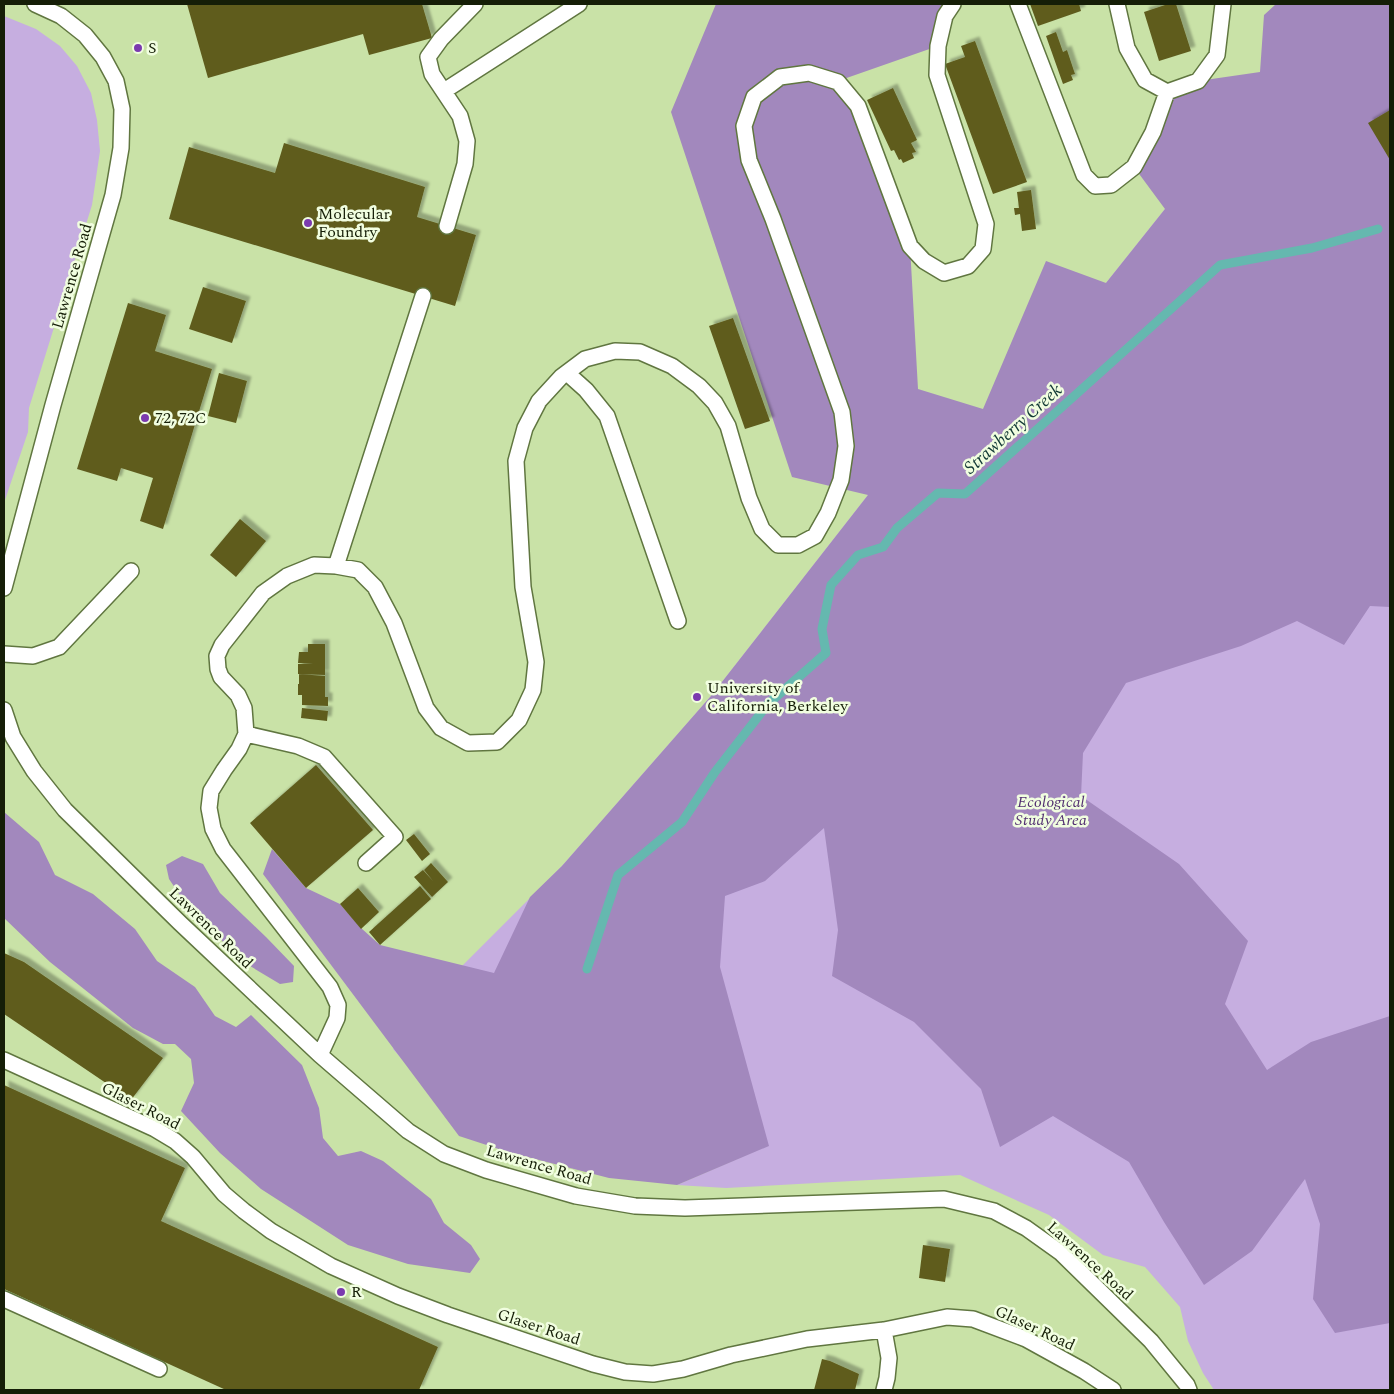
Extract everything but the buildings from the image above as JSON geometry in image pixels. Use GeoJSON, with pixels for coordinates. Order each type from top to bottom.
{"type":"FeatureCollection","features":[{"type":"Feature","properties":{"kind":"lane","name":"Lawrence Road"},"geometry":{"type":"LineString","coordinates":[[4,588],[7,562],[114,195],[121,148],[122,109],[116,81],[103,57],[85,35],[61,16],[35,4]]}},
{"type":"Feature","properties":{"kind":"lane"},"geometry":{"type":"LineString","coordinates":[[447,226],[464,170],[467,141],[460,116],[432,74],[428,57],[441,39],[475,4]]}},
{"type":"Feature","properties":{"kind":"lane"},"geometry":{"type":"LineString","coordinates":[[444,91],[579,4]]}},
{"type":"Feature","properties":{"kind":"lane"},"geometry":{"type":"LineString","coordinates":[[320,1054],[337,1018],[338,1005],[330,987],[223,849],[213,829],[208,808],[212,791],[224,770],[240,749],[246,734],[244,708],[238,695],[221,677],[218,669],[217,656],[222,645],[263,593],[287,576],[314,565],[358,570],[376,587],[394,623],[426,708],[441,728],[468,743],[496,742],[519,720],[533,690],[536,662],[523,587],[516,461],[525,428],[539,401],[561,377],[585,359],[615,351],[640,352],[672,366],[699,386],[715,403],[728,426],[749,498],[762,529],[778,545],[798,544],[815,536],[828,513],[841,480],[846,446],[842,412],[773,219],[749,160],[744,126],[754,97],[780,77],[808,73],[838,82],[858,106],[910,246],[924,261],[944,273],[968,266],[982,249],[986,224],[937,75],[938,46],[945,16],[953,4]]}},
{"type":"Feature","properties":{"kind":"lane"},"geometry":{"type":"LineString","coordinates":[[1018,4],[1084,176],[1096,186],[1111,185],[1134,167],[1152,132],[1166,92]]}},
{"type":"Feature","properties":{"kind":"lane"},"geometry":{"type":"LineString","coordinates":[[1117,4],[1127,48],[1145,80],[1166,92],[1198,82],[1217,55],[1222,4]]}},
{"type":"Feature","properties":{"kind":"lane"},"geometry":{"type":"LineString","coordinates":[[336,566],[423,296]]}},
{"type":"Feature","properties":{"kind":"lane"},"geometry":{"type":"LineString","coordinates":[[567,373],[586,390],[607,416],[678,621]]}},
{"type":"Feature","properties":{"kind":"lane"},"geometry":{"type":"LineString","coordinates":[[4,654],[34,656],[59,647],[131,571]]}},
{"type":"Feature","properties":{"kind":"lane","name":"Lawrence Road"},"geometry":{"type":"LineString","coordinates":[[4,710],[13,737],[34,771],[65,810],[180,923],[320,1054],[408,1132],[444,1154],[486,1170],[576,1196],[635,1206],[685,1208],[944,1200],[994,1211],[1026,1228],[1061,1253],[1151,1341],[1189,1388]]}},
{"type":"Feature","properties":{"kind":"lane"},"geometry":{"type":"LineString","coordinates":[[246,734],[298,746],[324,757],[395,837],[366,863]]}},
{"type":"Feature","properties":{"kind":"lane","name":"Glaser Road"},"geometry":{"type":"LineString","coordinates":[[4,1060],[155,1129],[175,1141],[193,1157],[224,1194],[270,1231],[331,1266],[398,1296],[448,1315],[593,1364],[626,1372],[653,1374],[683,1369],[731,1355],[807,1339],[884,1330],[947,1317],[973,1319],[1026,1340],[1084,1371],[1113,1390]]}},
{"type":"Feature","properties":{"kind":"lane"},"geometry":{"type":"LineString","coordinates":[[4,1300],[159,1368]]}},
{"type":"Feature","properties":{"kind":"lane"},"geometry":{"type":"LineString","coordinates":[[884,1330],[889,1358],[884,1390]]}},
{"type":"Feature","properties":{"kind":"green space","name":"Ecological Study Area"},"geometry":{"type":"Polygon","coordinates":[[[716,4],[953,4],[938,46],[838,81],[858,106],[910,246],[918,389],[983,409],[1046,261],[1106,283],[1165,209],[1134,167],[1167,92],[1198,81],[1260,72],[1264,15],[1276,4],[1390,4],[1390,607],[1370,606],[1344,645],[1297,621],[1241,646],[1126,683],[1083,753],[1081,796],[1179,864],[1248,941],[1225,1004],[1267,1070],[1311,1042],[1390,1016],[1390,1323],[1335,1333],[1313,1299],[1320,1224],[1305,1179],[1252,1251],[1204,1285],[1129,1162],[1053,1116],[1000,1147],[981,1089],[914,1022],[832,976],[838,930],[824,828],[765,881],[725,896],[720,967],[769,1146],[677,1185],[609,1178],[508,1152],[459,1136],[263,874],[272,849],[306,888],[340,904],[361,928],[380,945],[494,973],[530,897],[562,866],[711,696],[868,495],[792,477],[671,112],[716,4]]]}},
{"type":"Feature","properties":{"kind":"green space"},"geometry":{"type":"Polygon","coordinates":[[[4,16],[36,29],[60,46],[77,66],[91,93],[97,120],[100,151],[92,205],[29,408],[28,432],[4,503],[4,16]]]}},
{"type":"Feature","properties":{"kind":"green space","name":"Ecological Study Area"},"geometry":{"type":"Polygon","coordinates":[[[1390,35],[1390,1390],[1214,1390],[1203,1373],[1188,1341],[1180,1307],[1145,1267],[1103,1255],[1049,1215],[960,1175],[726,1188],[677,1185],[767,1146],[439,1100],[393,1049],[427,1001],[562,866],[711,696],[868,495],[983,409],[1106,283],[1165,209],[1390,35]]]}},
{"type":"Feature","properties":{"kind":"green space"},"geometry":{"type":"Polygon","coordinates":[[[4,812],[39,842],[55,875],[93,894],[135,929],[157,961],[195,987],[215,1016],[236,1027],[251,1015],[302,1065],[319,1108],[323,1138],[338,1156],[361,1151],[383,1161],[431,1199],[444,1223],[471,1245],[480,1259],[470,1273],[408,1264],[348,1245],[261,1189],[220,1153],[181,1111],[194,1083],[191,1059],[175,1044],[163,1044],[133,1028],[50,962],[4,918],[4,812]]]}},
{"type":"Feature","properties":{"kind":"green space"},"geometry":{"type":"Polygon","coordinates":[[[182,856],[203,864],[220,893],[294,966],[293,982],[280,984],[245,963],[190,910],[169,879],[166,865],[182,856]]]}},
{"type":"Feature","properties":{"kind":"waterway","name":"Strawberry Creek"},"geometry":{"type":"LineString","coordinates":[[587,969],[618,875],[682,822],[715,772],[768,704],[826,653],[822,629],[831,585],[858,555],[883,547],[897,528],[938,493],[965,494],[1220,265],[1312,248],[1378,229]]}},
{"type":"Feature","properties":{"kind":"place","name":"S"},"geometry":{"type":"Point","coordinates":[138,48]}},
{"type":"Feature","properties":{"kind":"place","name":"Molecular Foundry"},"geometry":{"type":"Point","coordinates":[308,223]}},
{"type":"Feature","properties":{"kind":"place","name":"72, 72C"},"geometry":{"type":"Point","coordinates":[145,418]}},
{"type":"Feature","properties":{"kind":"place","name":"University of California, Berkeley"},"geometry":{"type":"Point","coordinates":[697,697]}},
{"type":"Feature","properties":{"kind":"place","name":"R"},"geometry":{"type":"Point","coordinates":[341,1292]}}]}
